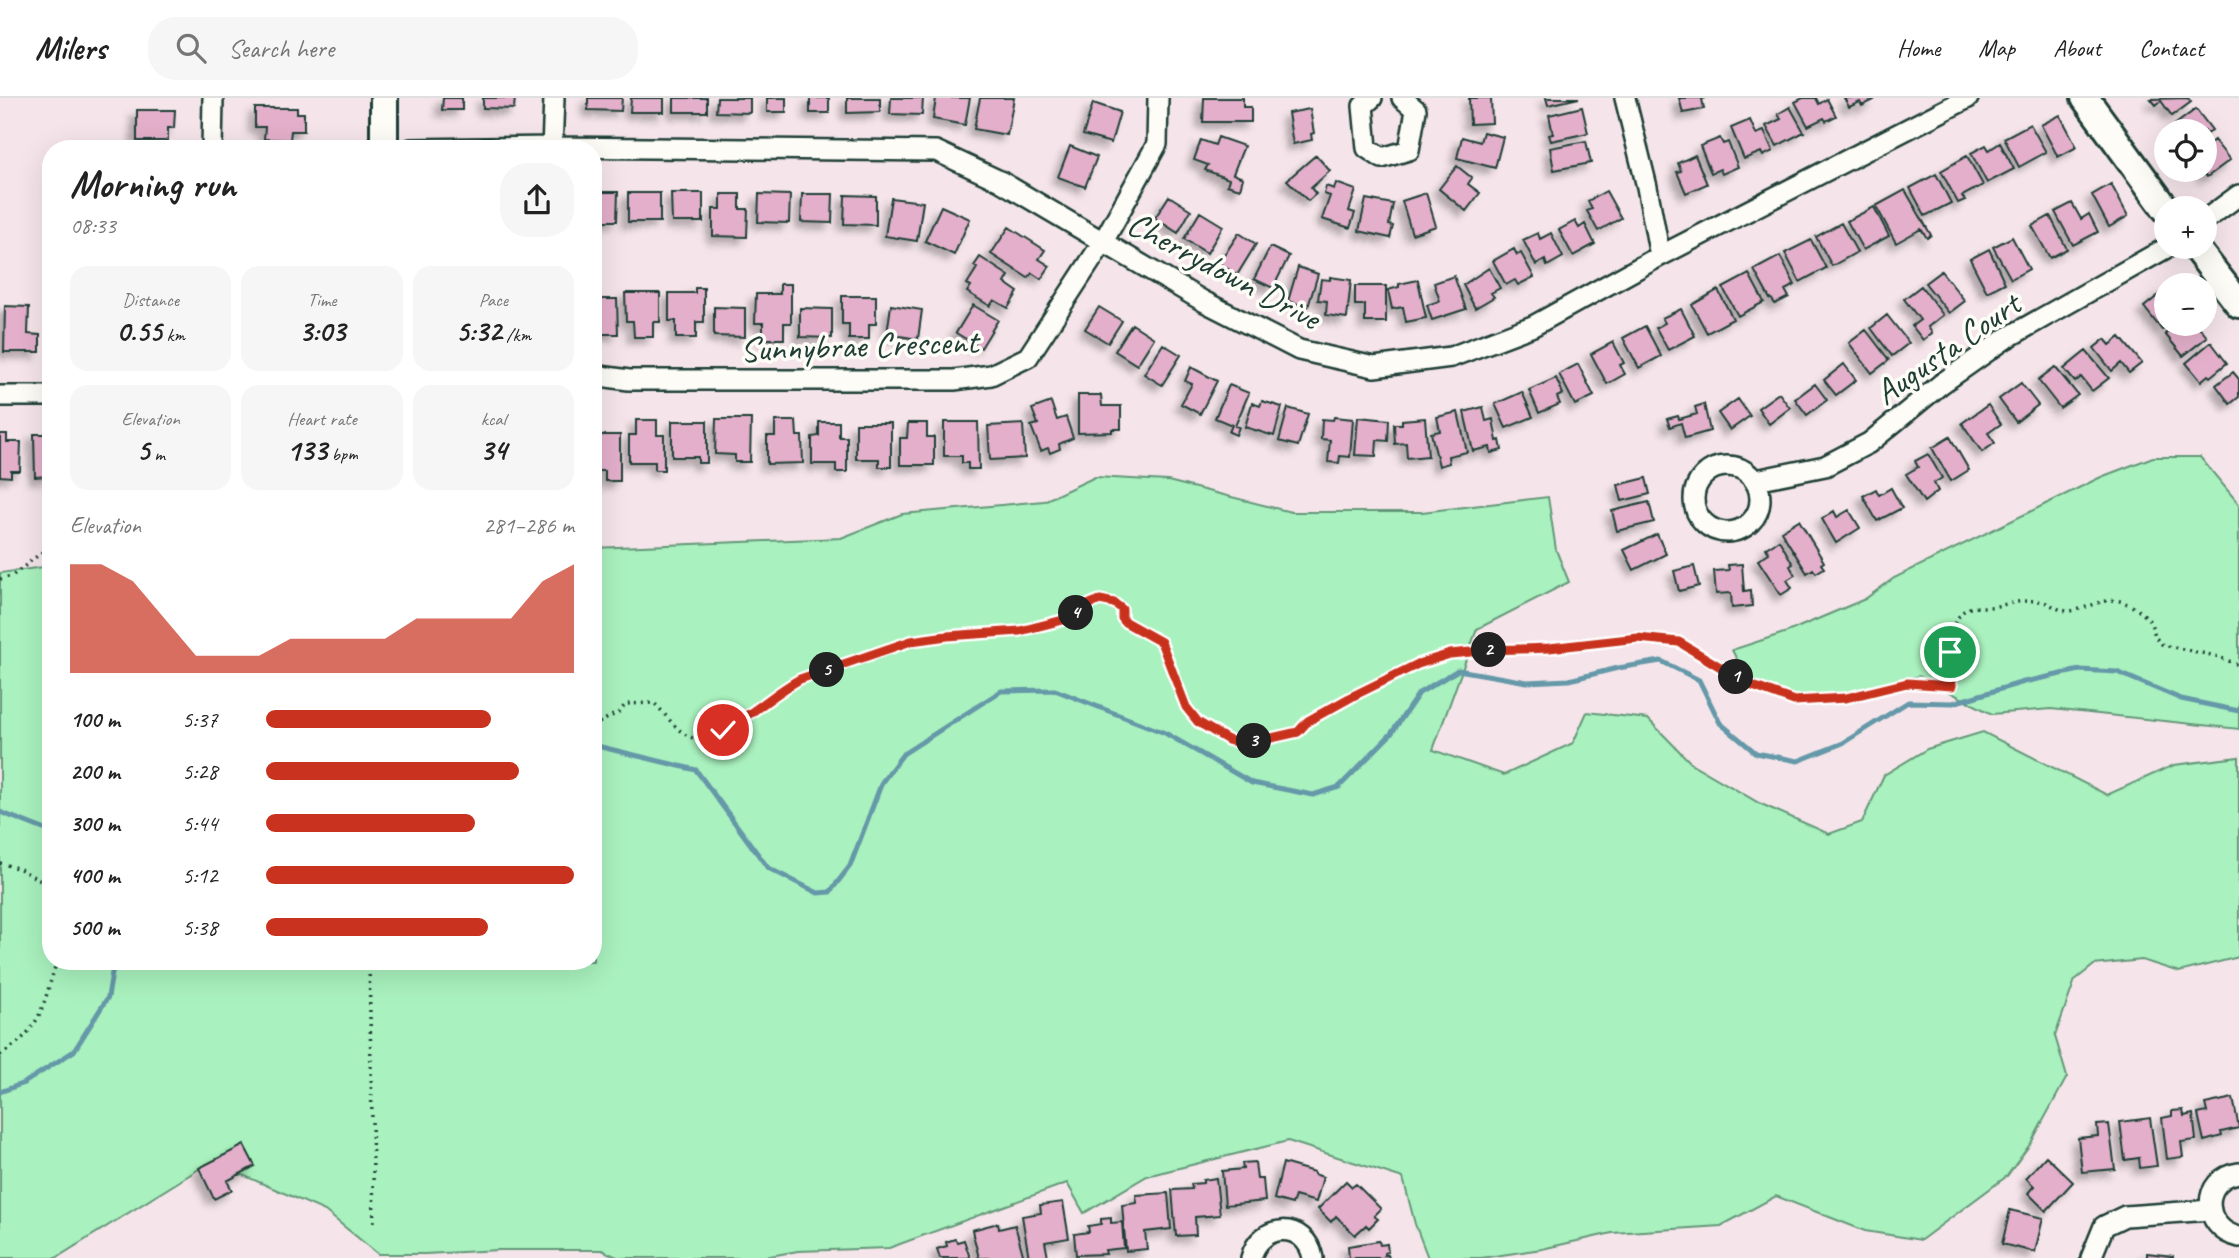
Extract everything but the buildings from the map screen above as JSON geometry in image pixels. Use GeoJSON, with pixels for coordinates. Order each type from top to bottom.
{"type":"FeatureCollection","features":[{"type":"Feature","properties":{"kind":"street"},"geometry":{"type":"LineString","coordinates":[[212,140],[213,98]]}},
{"type":"Feature","properties":{"kind":"street"},"geometry":{"type":"LineString","coordinates":[[384,98],[384,140]]}},
{"type":"Feature","properties":{"kind":"street"},"geometry":{"type":"LineString","coordinates":[[552,140],[554,98]]}},
{"type":"Feature","properties":{"kind":"street","name":"Sunnybrae Crescent"},"geometry":{"type":"LineString","coordinates":[[602,376],[629,380],[954,380],[990,375],[1028,357],[1102,242],[1157,144],[1158,98]]}},
{"type":"Feature","properties":{"kind":"street"},"geometry":{"type":"LineString","coordinates":[[1372,98],[1363,106],[1367,148],[1382,158],[1409,150],[1416,110],[1402,98]]}},
{"type":"Feature","properties":{"kind":"street"},"geometry":{"type":"LineString","coordinates":[[1625,98],[1647,187],[1660,256]]}},
{"type":"Feature","properties":{"kind":"street","name":"Cherrydown Drive"},"geometry":{"type":"LineString","coordinates":[[602,148],[936,151],[999,181],[1203,301],[1299,350],[1374,368],[1451,357],[1532,326],[1660,256],[1968,98]]}},
{"type":"Feature","properties":{"kind":"street"},"geometry":{"type":"LineString","coordinates":[[2085,98],[2157,196]]}},
{"type":"Feature","properties":{"kind":"street"},"geometry":{"type":"LineString","coordinates":[[2217,211],[2239,195]]}},
{"type":"Feature","properties":{"kind":"street","name":"Augusta Court"},"geometry":{"type":"LineString","coordinates":[[1756,480],[1825,466],[1869,443],[1941,384],[2005,339],[2154,255]]}},
{"type":"Feature","properties":{"kind":"street"},"geometry":{"type":"LineString","coordinates":[[2204,259],[2239,304]]}},
{"type":"Feature","properties":{"kind":"street"},"geometry":{"type":"LineString","coordinates":[[0,396],[42,396]]}},
{"type":"Feature","properties":{"kind":"street"},"geometry":{"type":"LineString","coordinates":[[2239,1173],[2222,1179],[2211,1197],[2211,1210],[2218,1227],[2239,1237]]}},
{"type":"Feature","properties":{"kind":"street"},"geometry":{"type":"LineString","coordinates":[[2091,1258],[2104,1226],[2125,1216],[2211,1210]]}},
{"type":"Feature","properties":{"kind":"street"},"geometry":{"type":"LineString","coordinates":[[1251,1258],[1254,1247],[1261,1239],[1279,1231],[1299,1235],[1306,1242],[1313,1258]]}},
{"type":"Feature","properties":{"kind":"path"},"geometry":{"type":"LineString","coordinates":[[0,579],[12,576],[42,552]]}},
{"type":"Feature","properties":{"kind":"path"},"geometry":{"type":"LineString","coordinates":[[602,721],[626,705],[654,703],[684,734],[693,739],[708,738],[742,720],[800,679],[911,641],[1020,631],[1063,620],[1100,600],[1114,603],[1122,609],[1125,622],[1161,642],[1186,707],[1198,722],[1228,740],[1245,744],[1298,732],[1308,721],[1418,664],[1450,654],[1491,650],[1549,648],[1638,638],[1679,642],[1750,685],[1794,701],[1846,698],[1907,683],[1952,686],[1950,652],[1956,620],[1962,612],[1971,608],[1993,607],[2016,601],[2046,602],[2059,610],[2070,611],[2116,599],[2134,608],[2150,622],[2157,640],[2163,645],[2231,661],[2239,666]]}},
{"type":"Feature","properties":{"kind":"path"},"geometry":{"type":"LineString","coordinates":[[2231,661],[2239,660]]}},
{"type":"Feature","properties":{"kind":"path"},"geometry":{"type":"LineString","coordinates":[[0,863],[20,869],[42,882]]}},
{"type":"Feature","properties":{"kind":"path"},"geometry":{"type":"LineString","coordinates":[[0,1055],[17,1044],[43,1012],[55,970]]}},
{"type":"Feature","properties":{"kind":"path"},"geometry":{"type":"LineString","coordinates":[[369,970],[374,1226]]}},
{"type":"Feature","properties":{"kind":"green space"},"geometry":{"type":"Polygon","coordinates":[[[2153,457],[2200,457],[2239,504],[2239,729],[2051,709],[1992,714],[1919,676],[1840,696],[1781,696],[1745,675],[1732,650],[1787,632],[1865,599],[1894,578],[2101,477],[2153,457]]]}},
{"type":"Feature","properties":{"kind":"green space"},"geometry":{"type":"Polygon","coordinates":[[[1095,477],[1168,481],[1291,512],[1422,512],[1548,497],[1556,550],[1569,582],[1477,629],[1433,750],[1504,775],[1573,743],[1587,712],[1648,719],[1692,764],[1759,803],[1829,834],[1862,822],[1884,775],[1927,749],[1983,732],[2107,795],[2174,765],[2239,757],[2239,957],[2179,972],[2142,960],[2094,965],[2075,980],[2055,1036],[2067,1077],[2031,1143],[2007,1176],[1921,1240],[1865,1231],[1776,1196],[1721,1226],[1612,1233],[1542,1249],[1481,1258],[1428,1258],[1415,1224],[1403,1178],[1288,1141],[1147,1176],[1084,1213],[1067,1183],[889,1248],[798,1251],[759,1258],[619,1258],[602,1250],[378,1254],[325,1211],[236,1172],[199,1169],[56,1258],[0,1258],[0,573],[42,567],[42,970],[602,970],[602,548],[841,538],[902,514],[1044,501],[1095,477]]]}},
{"type":"Feature","properties":{"kind":"waterway"},"geometry":{"type":"LineString","coordinates":[[602,747],[696,770],[768,868],[818,893],[830,892],[850,866],[882,782],[903,754],[1001,691],[1055,690],[1165,733],[1252,783],[1313,795],[1339,787],[1391,734],[1419,693],[1458,670],[1527,682],[1569,680],[1661,661],[1699,680],[1720,723],[1756,753],[1798,761],[1843,743],[1908,702],[1953,703],[2024,682],[2080,670],[2117,672],[2181,699],[2239,711]]}},
{"type":"Feature","properties":{"kind":"waterway"},"geometry":{"type":"LineString","coordinates":[[0,812],[42,828]]}},
{"type":"Feature","properties":{"kind":"waterway"},"geometry":{"type":"LineString","coordinates":[[0,1092],[24,1083],[74,1051],[108,997],[112,970]]}},
{"type":"Feature","properties":{"kind":"route"},"geometry":{"type":"LineString","coordinates":[[723,730],[742,720],[800,679],[911,641],[1020,631],[1063,620],[1100,600],[1114,603],[1122,609],[1125,622],[1161,642],[1186,707],[1198,722],[1228,740],[1245,744],[1298,732],[1308,721],[1355,695],[1418,664],[1450,654],[1549,648],[1638,638],[1679,642],[1750,685],[1794,701],[1846,698],[1907,683],[1952,686],[1950,652]]}}]}
